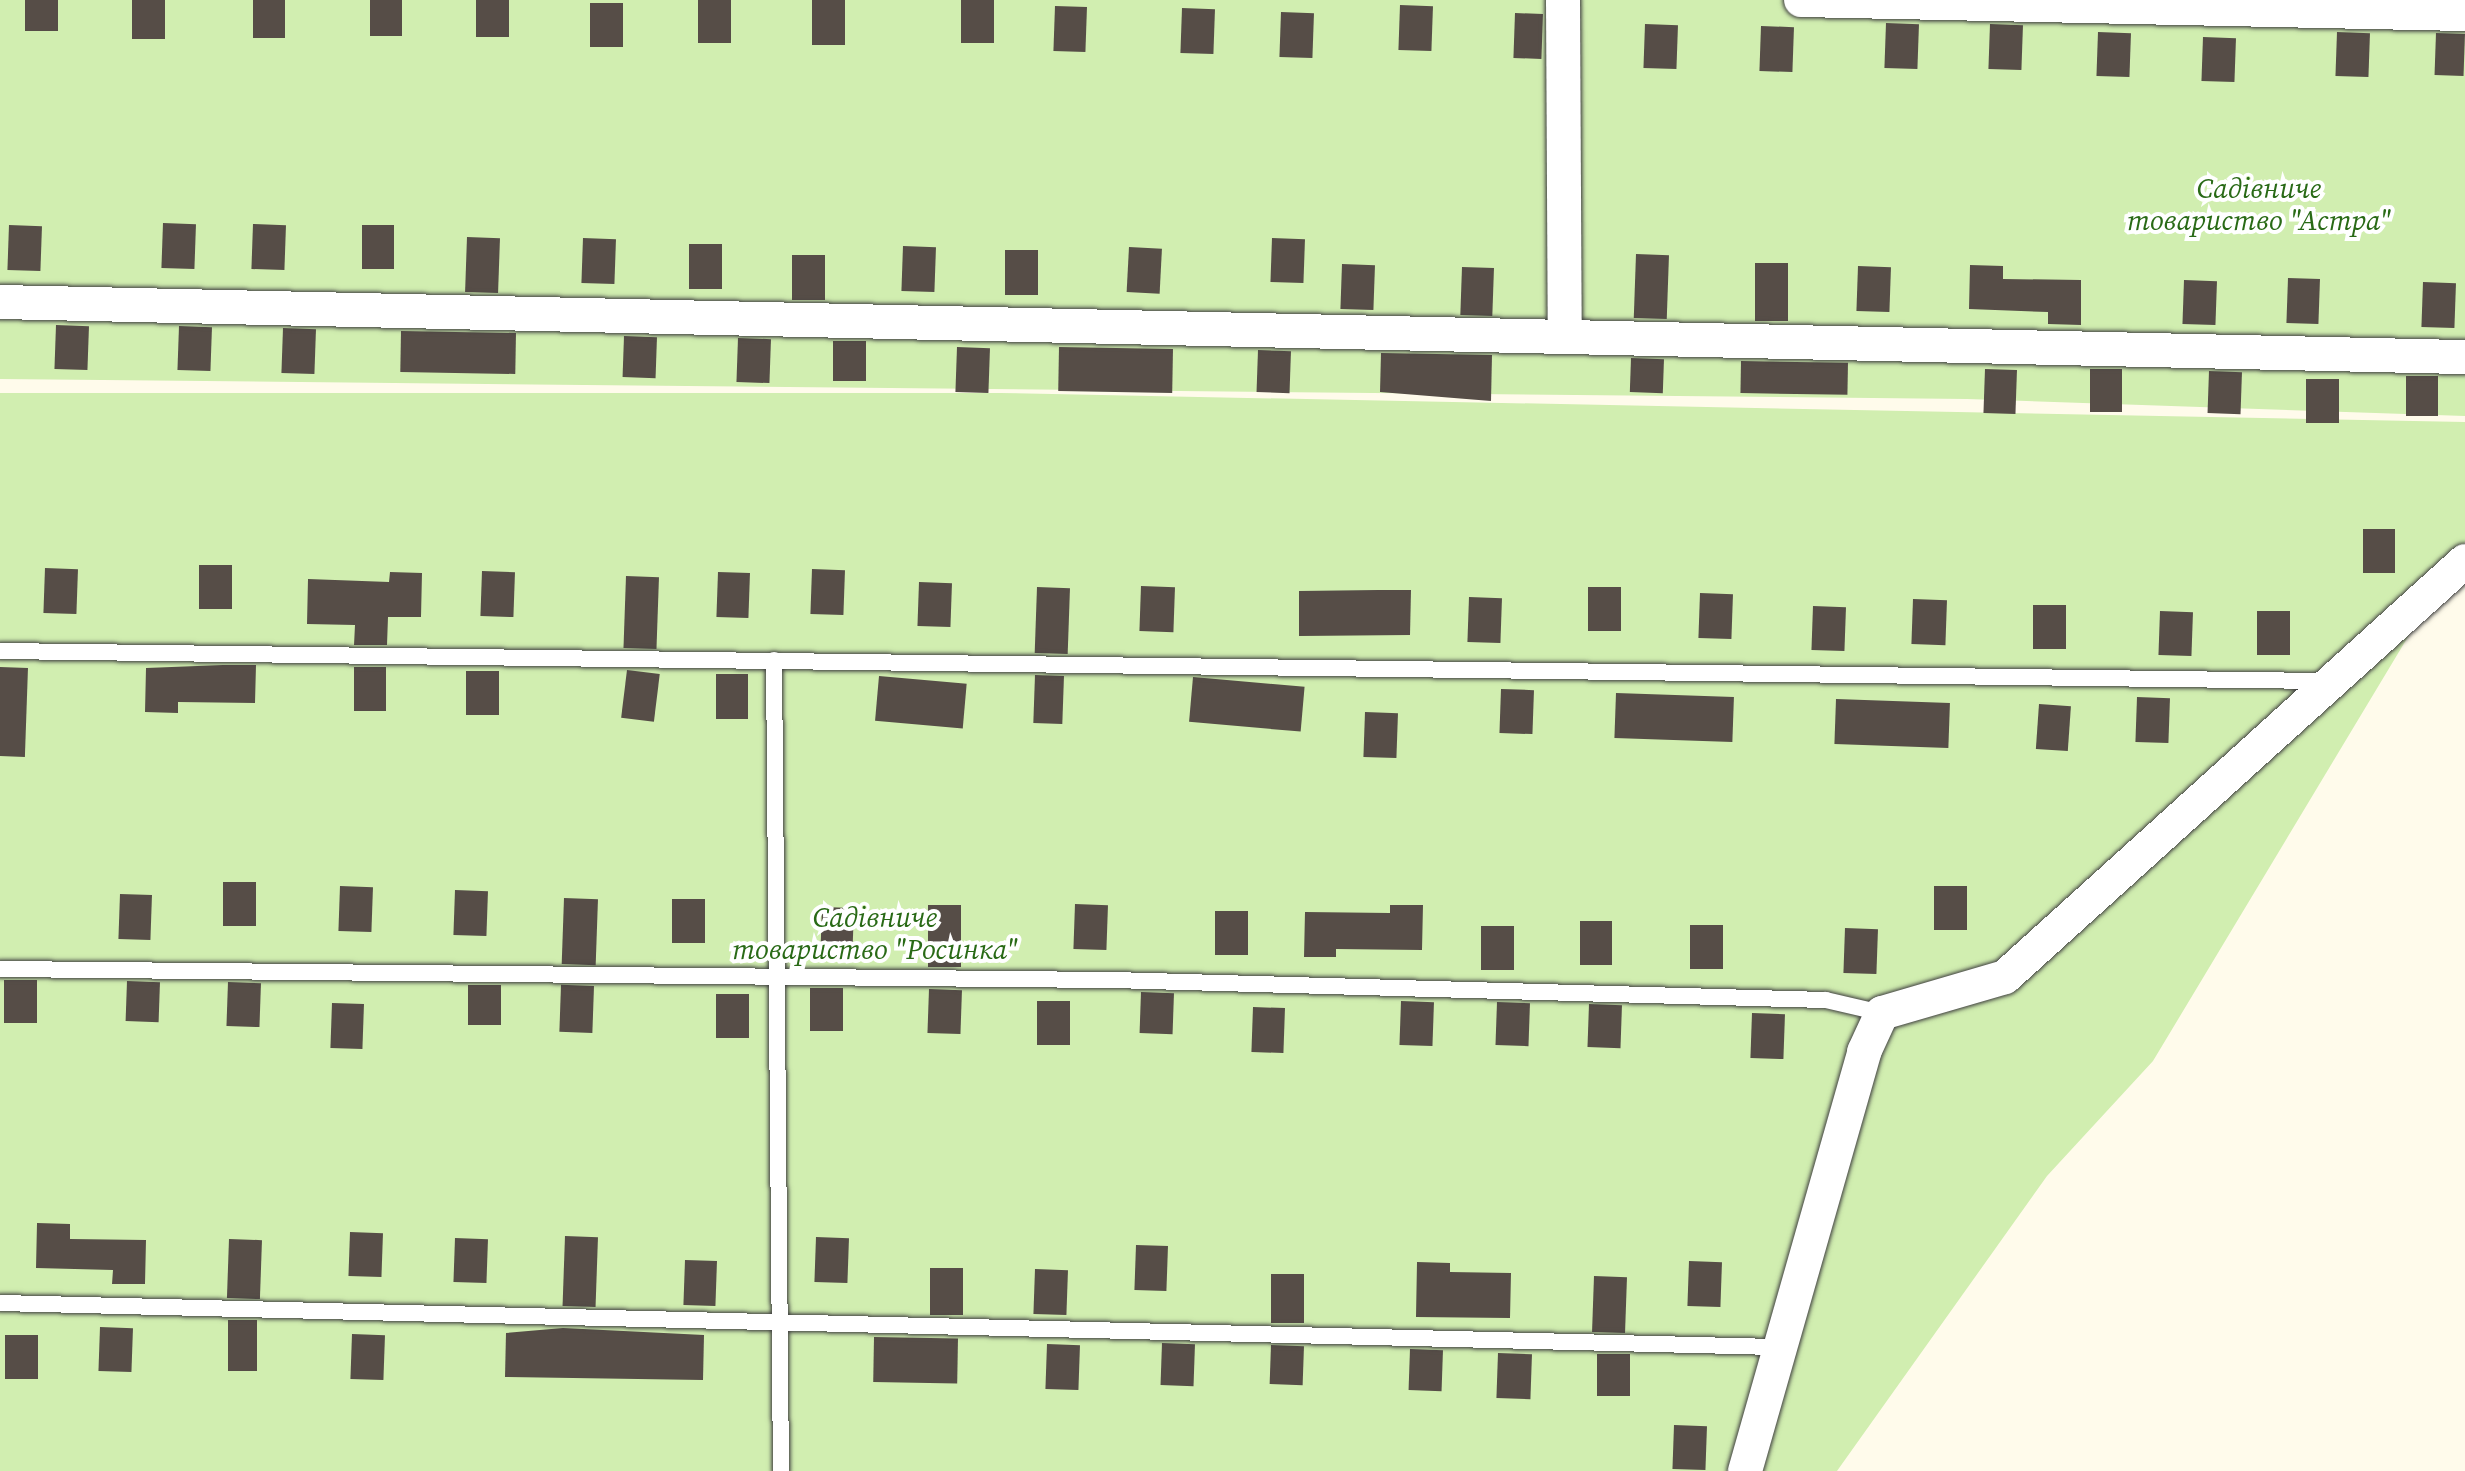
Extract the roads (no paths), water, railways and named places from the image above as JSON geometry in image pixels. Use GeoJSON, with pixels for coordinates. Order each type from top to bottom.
{"type":"FeatureCollection","features":[{"type":"Feature","properties":{"kind":"street"},"geometry":{"type":"LineString","coordinates":[[1563,0],[1565,336]]}},
{"type":"Feature","properties":{"kind":"street"},"geometry":{"type":"LineString","coordinates":[[1801,0],[2465,14]]}},
{"type":"Feature","properties":{"kind":"street"},"geometry":{"type":"LineString","coordinates":[[0,302],[2465,357]]}},
{"type":"Feature","properties":{"kind":"street"},"geometry":{"type":"LineString","coordinates":[[1745,1471],[1777,1347],[1882,1013],[2005,977],[2465,561]]}},
{"type":"Feature","properties":{"kind":"lane"},"geometry":{"type":"LineString","coordinates":[[0,651],[2335,681]]}},
{"type":"Feature","properties":{"kind":"lane"},"geometry":{"type":"LineString","coordinates":[[774,660],[780,980],[781,1471]]}},
{"type":"Feature","properties":{"kind":"lane"},"geometry":{"type":"LineString","coordinates":[[0,969],[780,980],[1113,980],[1826,1000],[1882,1013]]}},
{"type":"Feature","properties":{"kind":"lane"},"geometry":{"type":"LineString","coordinates":[[0,1303],[1777,1347]]}},
{"type":"Feature","properties":{"kind":"park label","name":"Садівниче товариство \"Астра\""},"geometry":{"type":"Point","coordinates":[2259,204]}},
{"type":"Feature","properties":{"kind":"park label","name":"Садівниче товариство \"Росинка\""},"geometry":{"type":"Point","coordinates":[875,933]}}]}
